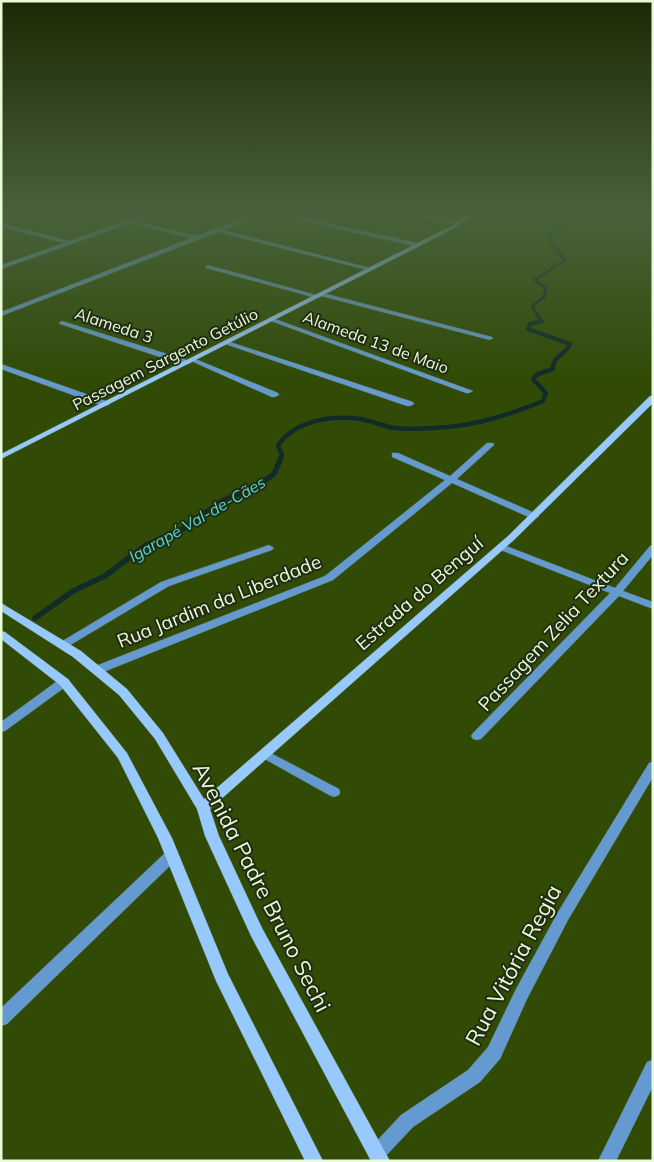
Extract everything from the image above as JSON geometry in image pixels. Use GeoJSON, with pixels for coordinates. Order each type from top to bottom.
{"type":"FeatureCollection","features":[{"type":"Feature","properties":{"kind":"street"},"geometry":{"type":"LineString","coordinates":[[1,314],[121,267]]}},
{"type":"Feature","properties":{"kind":"street"},"geometry":{"type":"LineString","coordinates":[[209,267],[490,338]]}},
{"type":"Feature","properties":{"kind":"street"},"geometry":{"type":"LineString","coordinates":[[365,267],[372,269]]}},
{"type":"Feature","properties":{"kind":"street","name":"Passagem Sargento Getúlio"},"geometry":{"type":"LineString","coordinates":[[2,456],[227,344],[375,267]]}},
{"type":"Feature","properties":{"kind":"street","name":"Alameda 13 de Maio"},"geometry":{"type":"LineString","coordinates":[[273,320],[469,391]]}},
{"type":"Feature","properties":{"kind":"street","name":"Alameda 3"},"geometry":{"type":"LineString","coordinates":[[62,323],[190,362],[275,395]]}},
{"type":"Feature","properties":{"kind":"street"},"geometry":{"type":"LineString","coordinates":[[227,344],[410,404]]}},
{"type":"Feature","properties":{"kind":"street"},"geometry":{"type":"LineString","coordinates":[[1,366],[106,404]]}},
{"type":"Feature","properties":{"kind":"street","name":"Estrada do Benguí"},"geometry":{"type":"LineString","coordinates":[[203,808],[501,547],[653,398]]}},
{"type":"Feature","properties":{"kind":"street","name":"Rua Jardim da Liberdade"},"geometry":{"type":"LineString","coordinates":[[97,670],[329,578],[450,481],[490,445]]}},
{"type":"Feature","properties":{"kind":"street"},"geometry":{"type":"LineString","coordinates":[[395,456],[534,516]]}},
{"type":"Feature","properties":{"kind":"street"},"geometry":{"type":"LineString","coordinates":[[501,547],[653,606]]}},
{"type":"Feature","properties":{"kind":"street"},"geometry":{"type":"LineString","coordinates":[[63,644],[165,584],[269,548]]}},
{"type":"Feature","properties":{"kind":"street","name":"Passagem Zelia Textura"},"geometry":{"type":"LineString","coordinates":[[477,736],[617,592],[653,548]]}},
{"type":"Feature","properties":{"kind":"street","name":"Avenida Padre Bruno Sechi"},"geometry":{"type":"LineString","coordinates":[[1,606],[63,644],[97,670],[123,692],[159,736],[203,808],[212,836],[256,932],[379,1157]]}},
{"type":"Feature","properties":{"kind":"street"},"geometry":{"type":"LineString","coordinates":[[1,634],[60,685],[123,756],[165,838],[221,976],[314,1161]]}},
{"type":"Feature","properties":{"kind":"street"},"geometry":{"type":"LineString","coordinates":[[1,728],[60,685]]}},
{"type":"Feature","properties":{"kind":"street"},"geometry":{"type":"LineString","coordinates":[[265,754],[334,792]]}},
{"type":"Feature","properties":{"kind":"street","name":"Rua Vitória Regia"},"geometry":{"type":"LineString","coordinates":[[379,1157],[407,1121],[474,1076],[494,1053],[521,994],[563,916],[653,766]]}},
{"type":"Feature","properties":{"kind":"street"},"geometry":{"type":"LineString","coordinates":[[1,1019],[171,856]]}},
{"type":"Feature","properties":{"kind":"street"},"geometry":{"type":"LineString","coordinates":[[607,1161],[653,1068]]}},
{"type":"Feature","properties":{"kind":"waterway","name":"Igarapé Val-de-Cães"},"geometry":{"type":"LineString","coordinates":[[542,322],[532,306],[544,297],[546,288],[535,280],[554,267]]}},
{"type":"Feature","properties":{"kind":"waterway","name":"Igarapé Val-de-Cães"},"geometry":{"type":"LineString","coordinates":[[279,461],[282,455],[278,445],[294,430],[315,421],[350,418],[394,428],[448,427],[496,418],[543,401],[546,393],[533,379],[538,374],[553,369],[557,358],[566,351],[570,344],[528,329],[530,324],[541,321]]}},
{"type":"Feature","properties":{"kind":"waterway","name":"Igarapé Val-de-Cães"},"geometry":{"type":"LineString","coordinates":[[35,618],[73,591],[105,576],[146,545],[185,528],[222,501],[256,486],[274,474],[280,460]]}}]}
